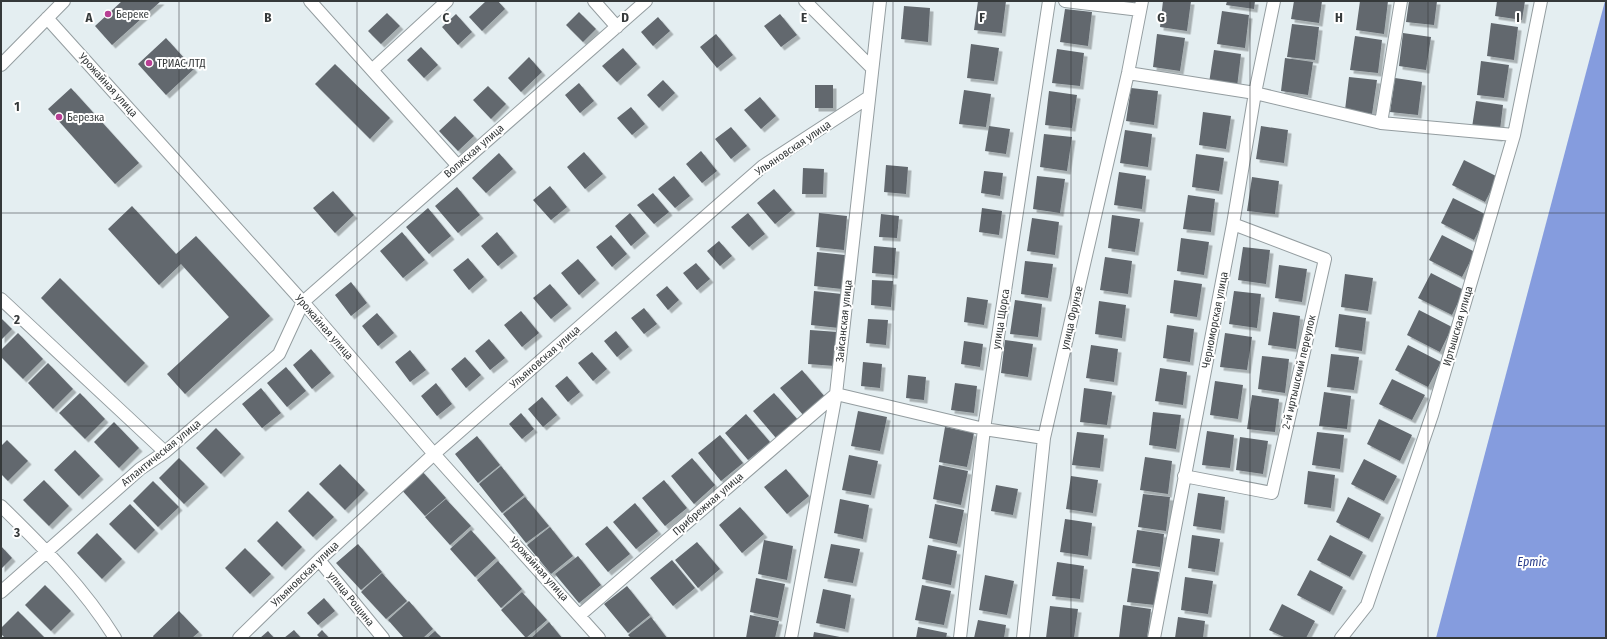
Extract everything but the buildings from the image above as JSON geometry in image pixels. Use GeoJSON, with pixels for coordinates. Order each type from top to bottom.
{"type":"FeatureCollection","features":[{"type":"Feature","properties":{"kind":"street"},"geometry":{"type":"LineString","coordinates":[[1,65],[64,1]]}},
{"type":"Feature","properties":{"kind":"street"},"geometry":{"type":"LineString","coordinates":[[310,1],[458,166]]}},
{"type":"Feature","properties":{"kind":"street"},"geometry":{"type":"LineString","coordinates":[[372,70],[447,1]]}},
{"type":"Feature","properties":{"kind":"street"},"geometry":{"type":"LineString","coordinates":[[594,1],[617,27]]}},
{"type":"Feature","properties":{"kind":"street","name":"Волжская улица"},"geometry":{"type":"LineString","coordinates":[[303,302],[646,1]]}},
{"type":"Feature","properties":{"kind":"street"},"geometry":{"type":"LineString","coordinates":[[805,1],[872,68]]}},
{"type":"Feature","properties":{"kind":"street","name":"Зайсанская улица"},"geometry":{"type":"LineString","coordinates":[[791,638],[836,394],[880,1]]}},
{"type":"Feature","properties":{"kind":"street","name":"улица Щорса"},"geometry":{"type":"LineString","coordinates":[[960,638],[984,429],[1049,1]]}},
{"type":"Feature","properties":{"kind":"street"},"geometry":{"type":"LineString","coordinates":[[1065,1],[1141,6]]}},
{"type":"Feature","properties":{"kind":"street","name":"Черноморская улица"},"geometry":{"type":"LineString","coordinates":[[1154,638],[1184,476],[1234,224],[1255,93],[1274,1]]}},
{"type":"Feature","properties":{"kind":"street"},"geometry":{"type":"LineString","coordinates":[[1382,123],[1401,1]]}},
{"type":"Feature","properties":{"kind":"street","name":"Иртышская улица"},"geometry":{"type":"LineString","coordinates":[[1341,638],[1367,605],[1432,415],[1514,135],[1541,1]]}},
{"type":"Feature","properties":{"kind":"street","name":"улица Фрунзе"},"geometry":{"type":"LineString","coordinates":[[1024,638],[1044,438],[1128,72],[1141,6]]}},
{"type":"Feature","properties":{"kind":"street","name":"Урожайная улица"},"geometry":{"type":"LineString","coordinates":[[47,18],[303,302],[434,454],[580,615],[599,638]]}},
{"type":"Feature","properties":{"kind":"street"},"geometry":{"type":"LineString","coordinates":[[1128,72],[1255,93],[1382,123],[1514,135]]}},
{"type":"Feature","properties":{"kind":"street","name":"Ульяновская улица"},"geometry":{"type":"LineString","coordinates":[[239,638],[318,560],[434,454],[763,166],[869,97]]}},
{"type":"Feature","properties":{"kind":"street","name":"2-й иртышский переулок"},"geometry":{"type":"LineString","coordinates":[[1184,476],[1272,493],[1324,259],[1234,224]]}},
{"type":"Feature","properties":{"kind":"street"},"geometry":{"type":"LineString","coordinates":[[1,299],[165,452]]}},
{"type":"Feature","properties":{"kind":"street","name":"Атлантическая улица"},"geometry":{"type":"LineString","coordinates":[[1,592],[140,469],[165,452],[279,354],[303,302]]}},
{"type":"Feature","properties":{"kind":"street"},"geometry":{"type":"LineString","coordinates":[[836,394],[984,429],[1044,438]]}},
{"type":"Feature","properties":{"kind":"street","name":"Прибрежная улица"},"geometry":{"type":"LineString","coordinates":[[580,615],[836,394]]}},
{"type":"Feature","properties":{"kind":"street"},"geometry":{"type":"LineString","coordinates":[[1,506],[47,551],[99,612],[116,638]]}},
{"type":"Feature","properties":{"kind":"street","name":"улица Рощина"},"geometry":{"type":"LineString","coordinates":[[318,560],[383,638]]}},
{"type":"Feature","properties":{"kind":"water","name":"Ертіс"},"geometry":{"type":"Polygon","coordinates":[[[1605,1],[1606,638],[1436,638],[1605,1]]]}},
{"type":"Feature","properties":{"kind":"place","name":"Береке"},"geometry":{"type":"Point","coordinates":[108,14]}},
{"type":"Feature","properties":{"kind":"place","name":"ТРИАС ЛТД"},"geometry":{"type":"Point","coordinates":[149,63]}},
{"type":"Feature","properties":{"kind":"place","name":"Березка"},"geometry":{"type":"Point","coordinates":[59,117]}}]}
